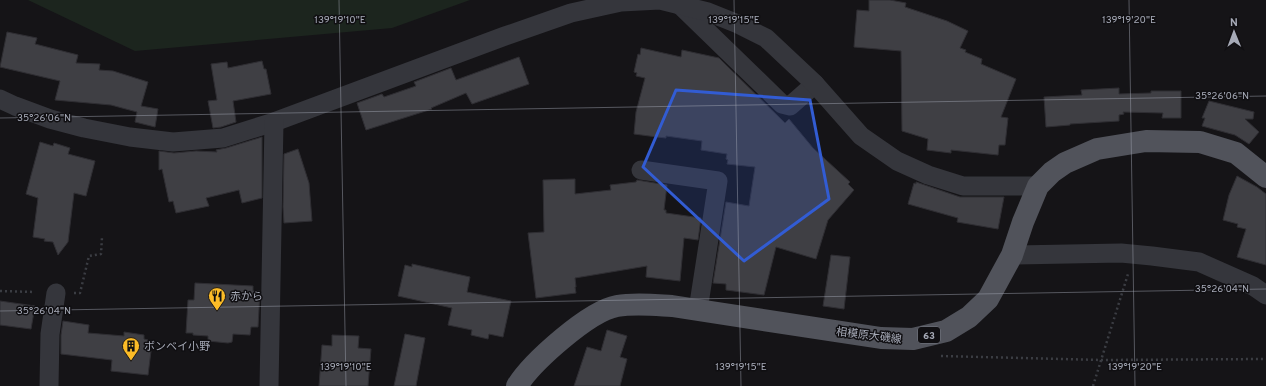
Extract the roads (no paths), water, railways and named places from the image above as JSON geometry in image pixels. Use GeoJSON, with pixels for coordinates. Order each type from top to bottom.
{"type":"FeatureCollection","features":[{"type":"Feature","properties":{"kind":"main road","name":"相模原大磯線"},"geometry":{"type":"LineString","coordinates":[[517,386],[539,360],[570,332],[597,313],[616,306],[672,306],[881,338],[913,339],[946,330],[969,317],[988,299],[1012,255],[1022,222],[1038,186],[1052,172],[1065,163],[1097,149],[1146,141],[1200,142],[1236,153],[1266,176]]}},
{"type":"Feature","properties":{"kind":"street"},"geometry":{"type":"LineString","coordinates":[[0,99],[50,119],[84,128],[130,137],[173,142],[223,138],[274,122],[571,13],[621,2],[660,0],[708,12],[738,24],[766,38],[815,84],[860,136],[897,161],[928,175],[963,186],[1038,186]]}},
{"type":"Feature","properties":{"kind":"street"},"geometry":{"type":"LineString","coordinates":[[680,5],[782,104],[790,106],[815,84]]}},
{"type":"Feature","properties":{"kind":"street"},"geometry":{"type":"LineString","coordinates":[[269,386],[274,122]]}},
{"type":"Feature","properties":{"kind":"street"},"geometry":{"type":"LineString","coordinates":[[641,170],[718,181],[698,310]]}},
{"type":"Feature","properties":{"kind":"street"},"geometry":{"type":"LineString","coordinates":[[1012,255],[1120,253],[1199,262],[1253,286],[1266,295]]}},
{"type":"Feature","properties":{"kind":"street"},"geometry":{"type":"LineString","coordinates":[[49,386],[50,334],[56,293]]}},
{"type":"Feature","properties":{"kind":"place","name":"赤から"},"geometry":{"type":"Point","coordinates":[217,311]}},
{"type":"Feature","properties":{"kind":"place","name":"ボンベイ小野"},"geometry":{"type":"Point","coordinates":[131,361]}}]}
